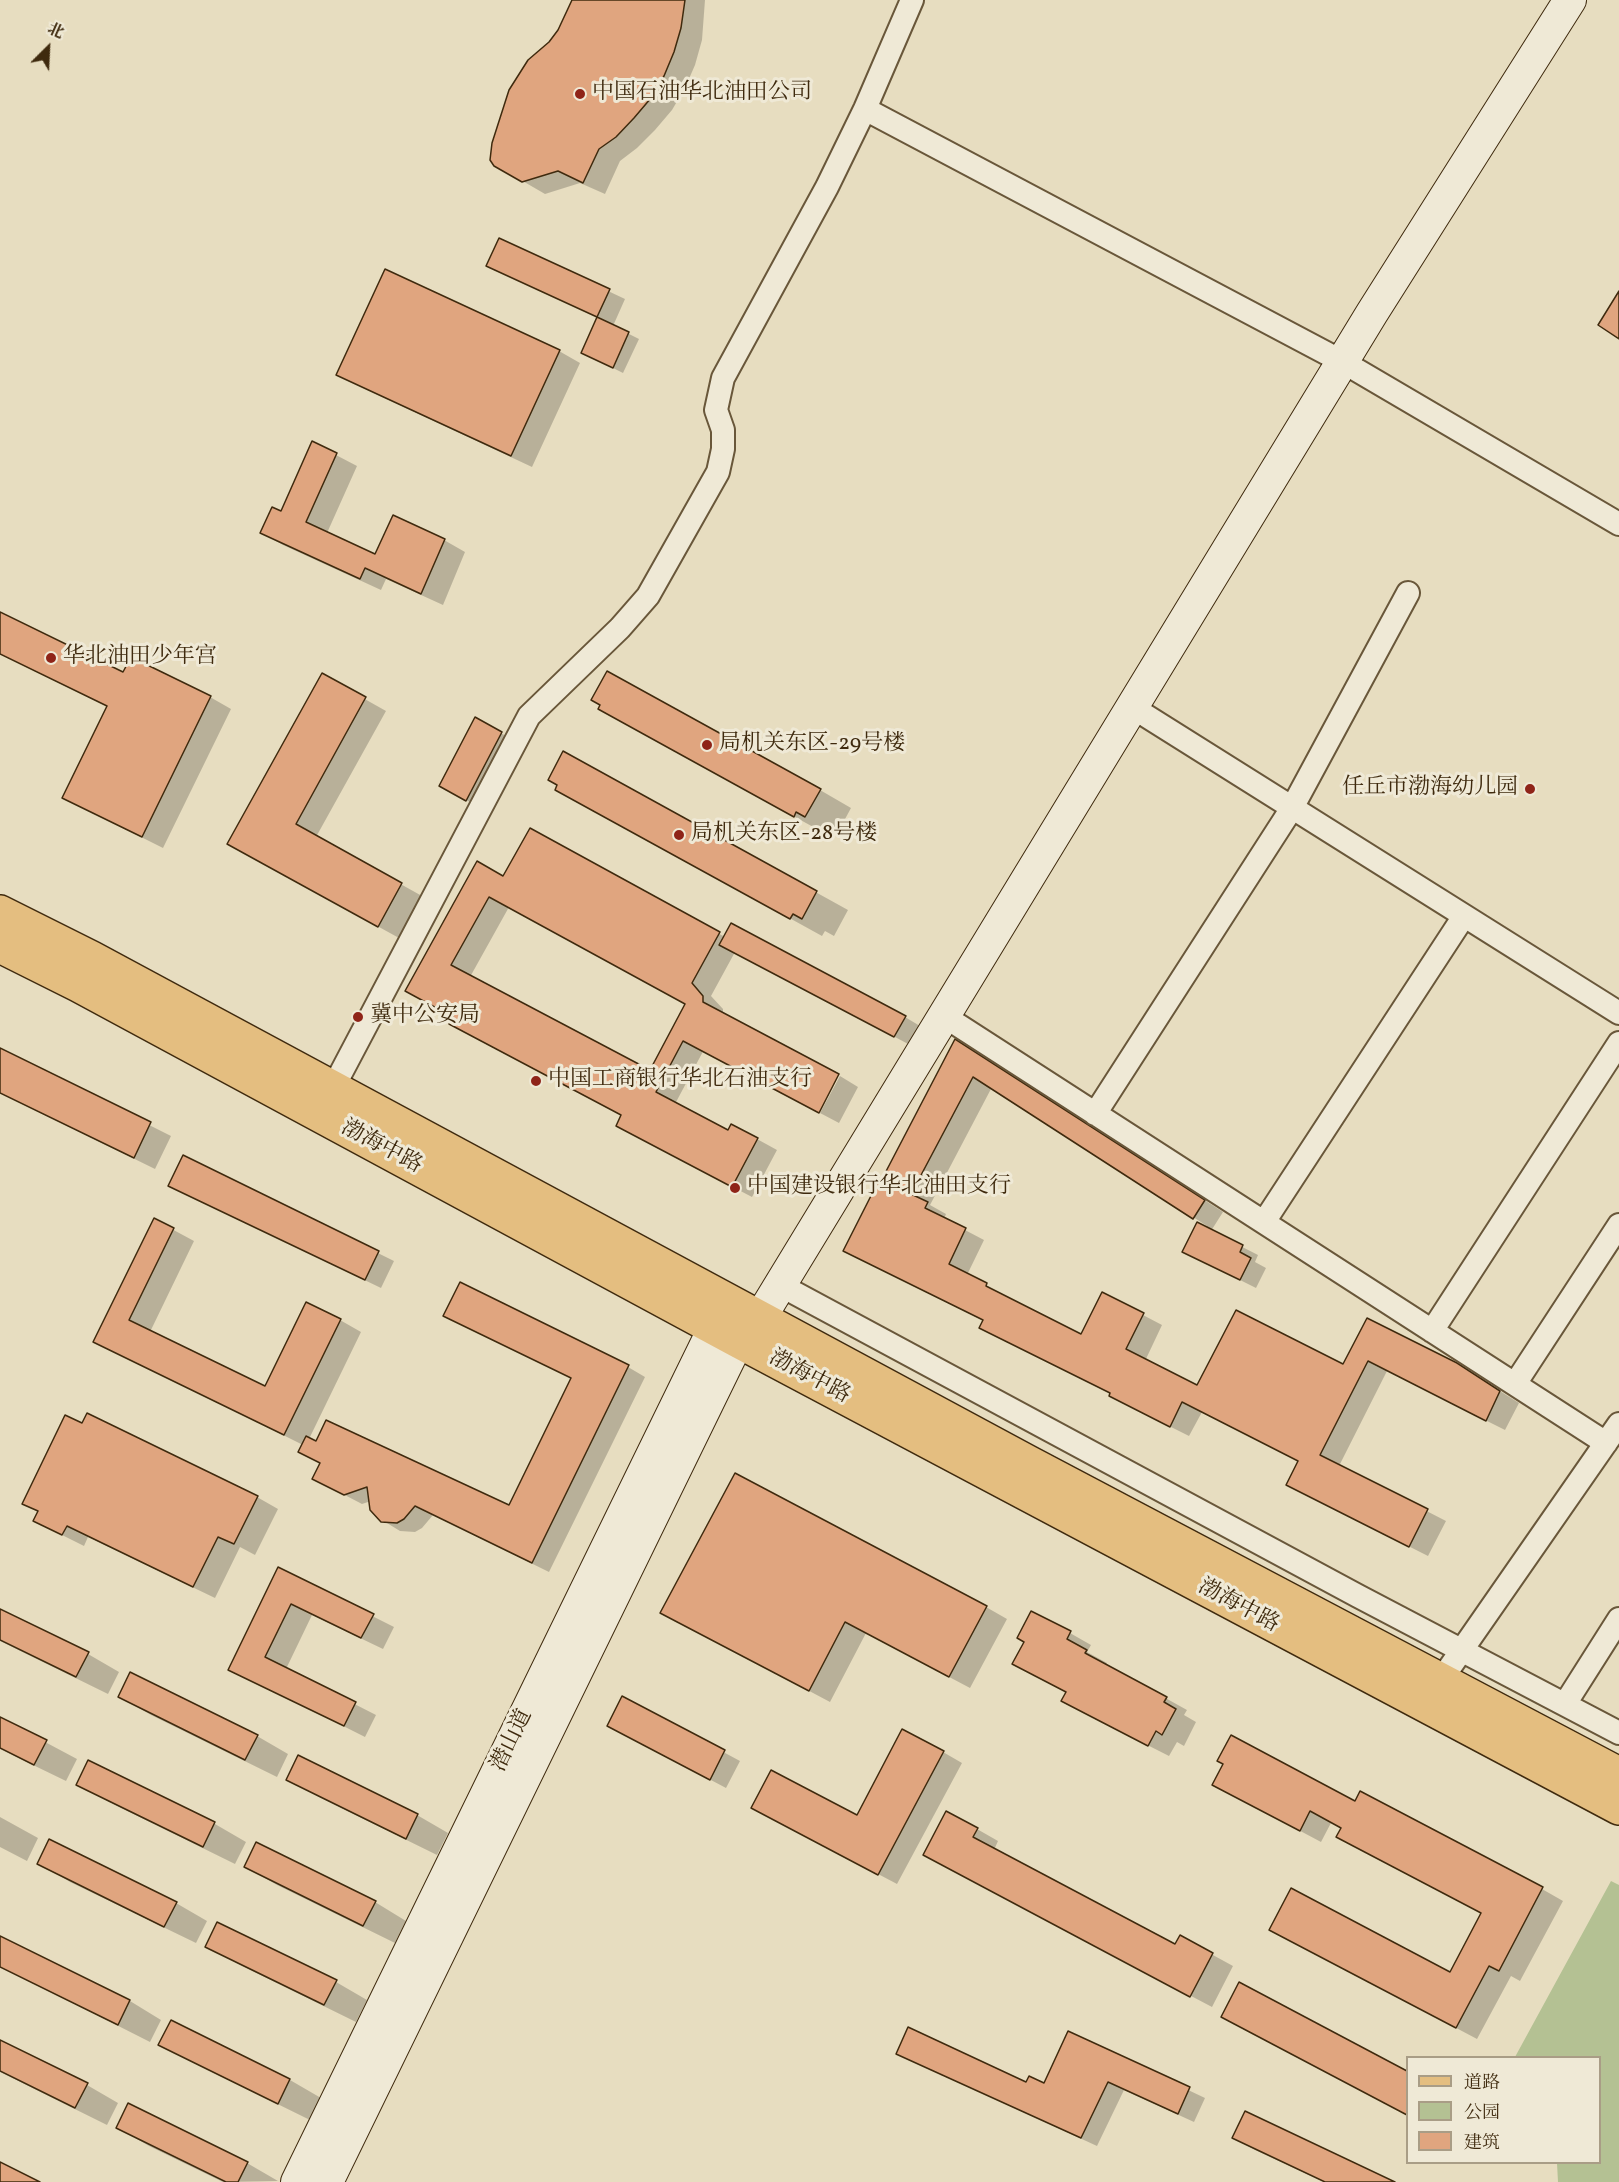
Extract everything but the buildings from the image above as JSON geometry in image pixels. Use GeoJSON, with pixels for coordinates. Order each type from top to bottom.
{"type":"FeatureCollection","features":[{"type":"Feature","properties":{"kind":"main road"},"geometry":{"type":"LineString","coordinates":[[738,1320],[780,1285],[1343,362],[1570,0]]}},
{"type":"Feature","properties":{"kind":"main road","name":"渤海中路"},"geometry":{"type":"LineString","coordinates":[[0,912],[92,958],[333,1088],[738,1320],[1619,1808]]}},
{"type":"Feature","properties":{"kind":"main road","name":"渤海中路"},"geometry":{"type":"LineString","coordinates":[[0,946],[738,1320],[1028,1462],[1619,1774]]}},
{"type":"Feature","properties":{"kind":"main road","name":"潜山道"},"geometry":{"type":"LineString","coordinates":[[297,2182],[738,1320]]}},
{"type":"Feature","properties":{"kind":"main road","name":"潜山道"},"geometry":{"type":"LineString","coordinates":[[327,2182],[738,1320]]}},
{"type":"Feature","properties":{"kind":"street"},"geometry":{"type":"LineString","coordinates":[[333,1088],[529,716],[620,628],[648,596],[718,472],[723,449],[723,430],[716,410],[723,378],[827,187],[865,109],[912,0]]}},
{"type":"Feature","properties":{"kind":"street"},"geometry":{"type":"LineString","coordinates":[[865,109],[1343,362],[1619,524]]}},
{"type":"Feature","properties":{"kind":"street"},"geometry":{"type":"LineString","coordinates":[[1095,1114],[1292,808],[1408,593]]}},
{"type":"Feature","properties":{"kind":"street"},"geometry":{"type":"LineString","coordinates":[[1132,706],[1619,1013]]}},
{"type":"Feature","properties":{"kind":"street"},"geometry":{"type":"LineString","coordinates":[[1264,1222],[1464,916]]}},
{"type":"Feature","properties":{"kind":"street"},"geometry":{"type":"LineString","coordinates":[[944,1016],[1606,1443]]}},
{"type":"Feature","properties":{"kind":"street"},"geometry":{"type":"LineString","coordinates":[[1432,1330],[1619,1043]]}},
{"type":"Feature","properties":{"kind":"street"},"geometry":{"type":"LineString","coordinates":[[1515,1384],[1619,1225]]}},
{"type":"Feature","properties":{"kind":"street"},"geometry":{"type":"LineString","coordinates":[[780,1285],[1619,1733]]}},
{"type":"Feature","properties":{"kind":"street"},"geometry":{"type":"LineString","coordinates":[[1441,1680],[1619,1424]]}},
{"type":"Feature","properties":{"kind":"street"},"geometry":{"type":"LineString","coordinates":[[1565,1704],[1619,1619]]}},
{"type":"Feature","properties":{"kind":"green space"},"geometry":{"type":"Polygon","coordinates":[[[1611,1881],[1619,1885],[1619,2182],[1558,2182],[1557,2164],[1601,2164],[1601,2056],[1516,2056],[1611,1881]]]}},
{"type":"Feature","properties":{"kind":"place","name":"中国石油华北油田公司"},"geometry":{"type":"Point","coordinates":[580,94]}},
{"type":"Feature","properties":{"kind":"place","name":"华北油田少年宫"},"geometry":{"type":"Point","coordinates":[51,658]}},
{"type":"Feature","properties":{"kind":"place","name":"局机关东区-29号楼"},"geometry":{"type":"Point","coordinates":[707,745]}},
{"type":"Feature","properties":{"kind":"place","name":"任丘市渤海幼儿园"},"geometry":{"type":"Point","coordinates":[1530,789]}},
{"type":"Feature","properties":{"kind":"place","name":"局机关东区-28号楼"},"geometry":{"type":"Point","coordinates":[679,835]}},
{"type":"Feature","properties":{"kind":"place","name":"冀中公安局"},"geometry":{"type":"Point","coordinates":[358,1017]}},
{"type":"Feature","properties":{"kind":"place","name":"中国工商银行华北石油支行"},"geometry":{"type":"Point","coordinates":[536,1081]}},
{"type":"Feature","properties":{"kind":"place","name":"中国建设银行华北油田支行"},"geometry":{"type":"Point","coordinates":[735,1188]}}]}
